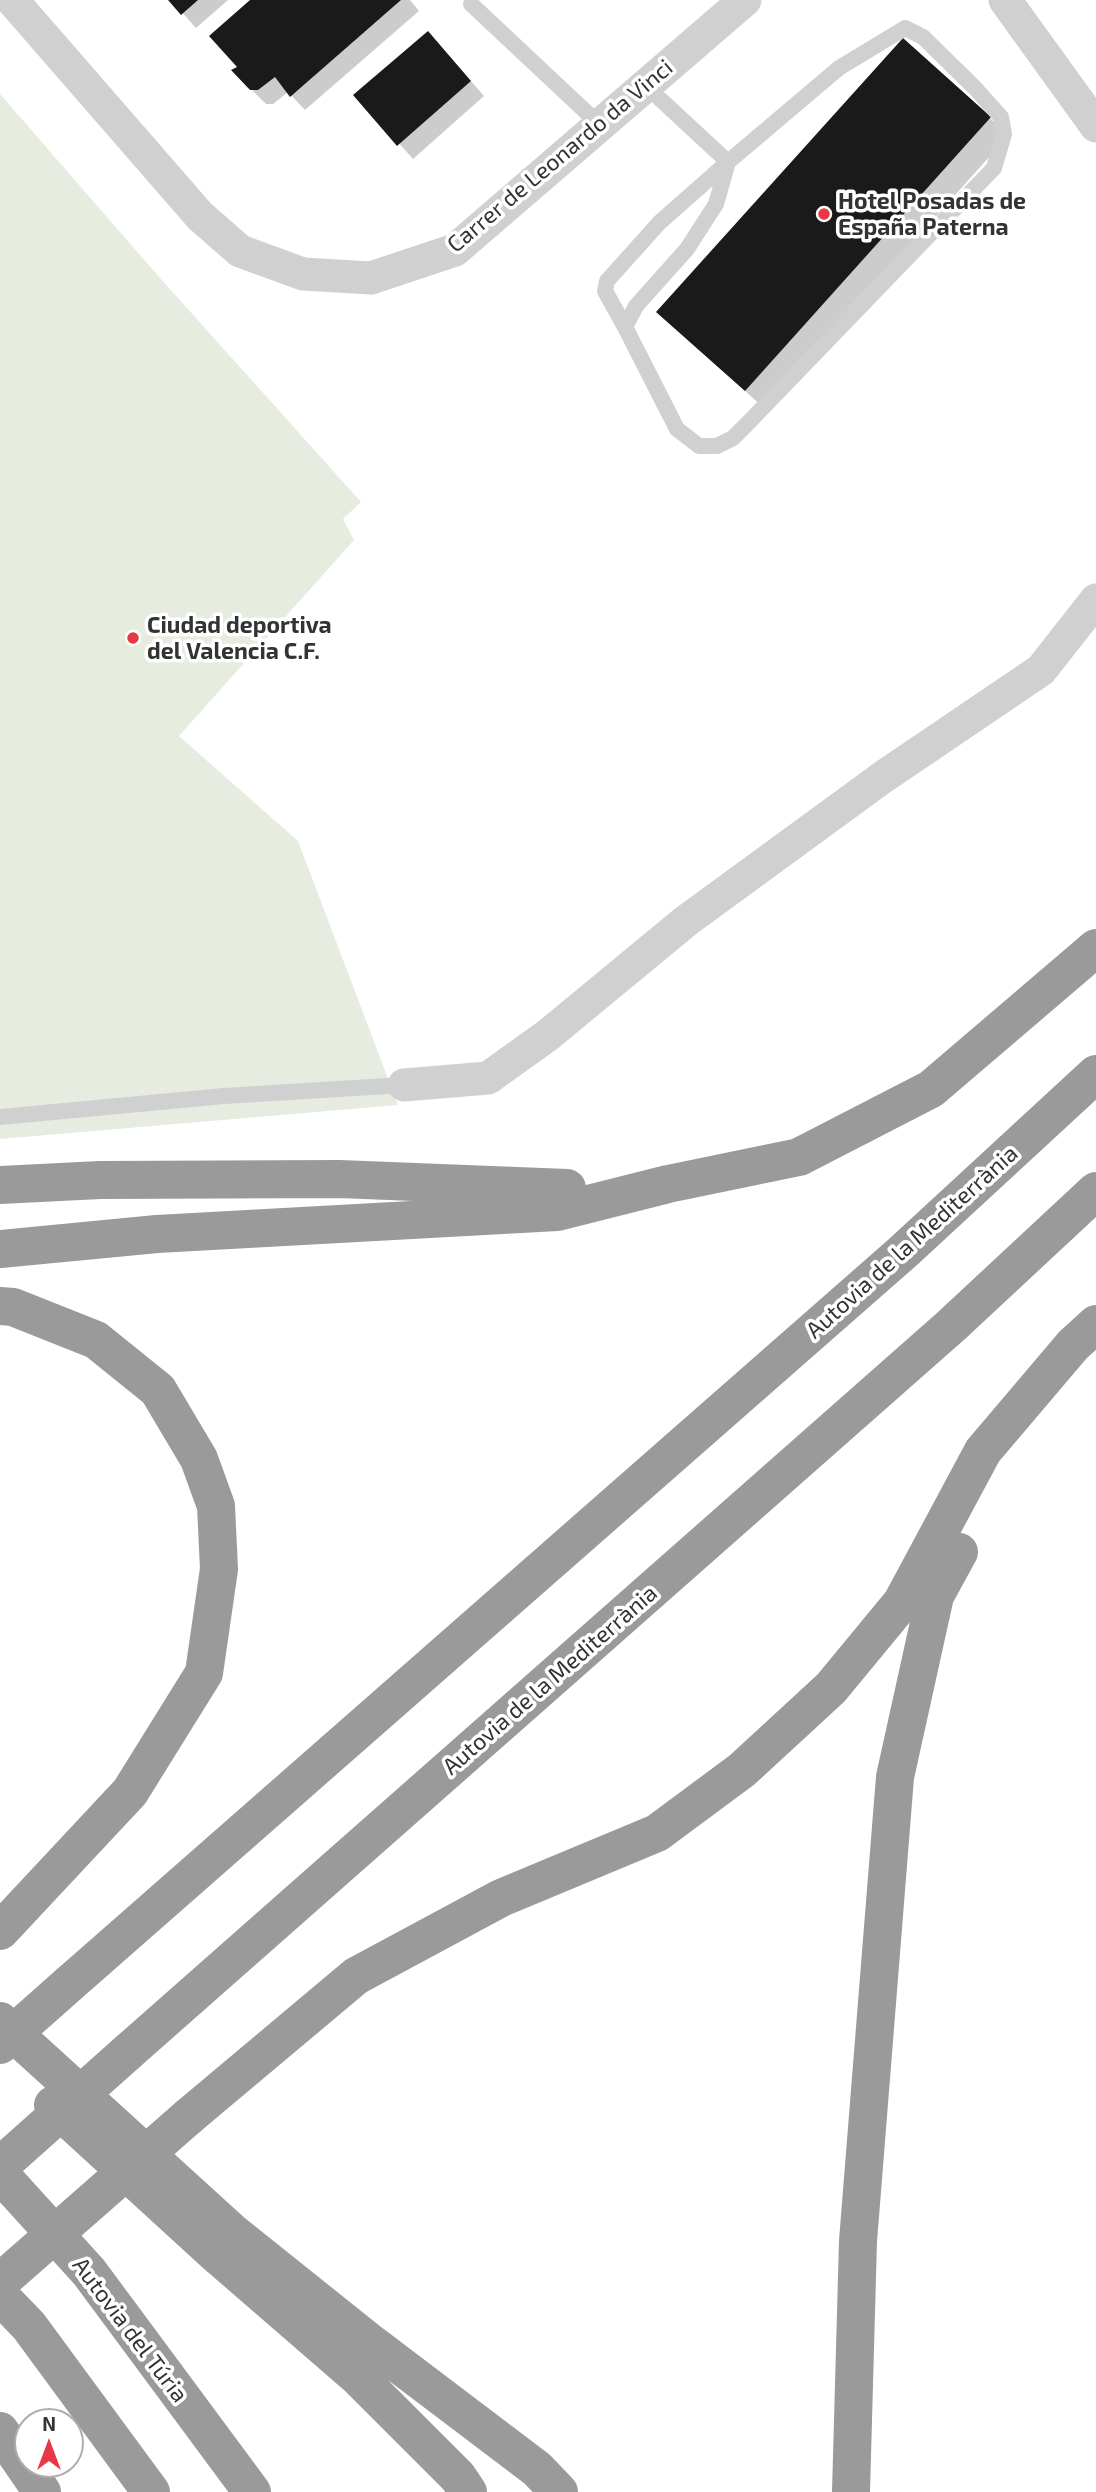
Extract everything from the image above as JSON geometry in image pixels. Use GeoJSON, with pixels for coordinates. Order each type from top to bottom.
{"type":"FeatureCollection","features":[{"type":"Feature","properties":{"kind":"highway"},"geometry":{"type":"LineString","coordinates":[[0,1249],[157,1234],[557,1212],[667,1184],[799,1157],[931,1089],[1096,948]]}},
{"type":"Feature","properties":{"kind":"highway","name":"Autovia de la Mediterrània"},"geometry":{"type":"LineString","coordinates":[[0,2045],[893,1262],[1096,1074]]}},
{"type":"Feature","properties":{"kind":"highway"},"geometry":{"type":"LineString","coordinates":[[0,1185],[100,1180],[338,1179],[551,1189],[667,1184]]}},
{"type":"Feature","properties":{"kind":"highway","name":"Autovia de la Mediterrània"},"geometry":{"type":"LineString","coordinates":[[0,2166],[941,1335],[1096,1191]]}},
{"type":"Feature","properties":{"kind":"highway"},"geometry":{"type":"LineString","coordinates":[[0,1306],[13,1307],[96,1340],[158,1390],[199,1459],[216,1506],[219,1569],[204,1673],[130,1793],[6,1926]]}},
{"type":"Feature","properties":{"kind":"highway"},"geometry":{"type":"LineString","coordinates":[[0,2282],[188,2117],[356,1976],[501,1898],[657,1833],[741,1770],[831,1688],[902,1602],[983,1451],[1085,1335]]}},
{"type":"Feature","properties":{"kind":"highway"},"geometry":{"type":"LineString","coordinates":[[850,2492],[858,2241],[895,1777],[935,1596],[1005,1465],[1085,1335]]}},
{"type":"Feature","properties":{"kind":"highway"},"geometry":{"type":"LineString","coordinates":[[0,2021],[232,2232],[537,2469],[559,2492]]}},
{"type":"Feature","properties":{"kind":"highway"},"geometry":{"type":"LineString","coordinates":[[0,2056],[217,2255],[359,2378],[458,2477],[468,2492]]}},
{"type":"Feature","properties":{"kind":"highway","name":"Autovia del Túria"},"geometry":{"type":"LineString","coordinates":[[0,2174],[89,2272],[252,2492]]}},
{"type":"Feature","properties":{"kind":"highway"},"geometry":{"type":"LineString","coordinates":[[0,2296],[29,2326],[151,2492]]}},
{"type":"Feature","properties":{"kind":"highway"},"geometry":{"type":"LineString","coordinates":[[0,2431],[42,2492]]}},
{"type":"Feature","properties":{"kind":"highway"},"geometry":{"type":"LineString","coordinates":[[0,2473],[13,2492]]}},
{"type":"Feature","properties":{"kind":"street","name":"Carrer de Leonardo da Vinci"},"geometry":{"type":"LineString","coordinates":[[12,0],[200,216],[240,251],[303,274],[372,278],[455,250],[745,0]]}},
{"type":"Feature","properties":{"kind":"street"},"geometry":{"type":"LineString","coordinates":[[1005,0],[1096,126]]}},
{"type":"Feature","properties":{"kind":"street"},"geometry":{"type":"LineString","coordinates":[[404,1086],[488,1078],[548,1035],[697,913],[883,777],[1041,670],[1096,600]]}},
{"type":"Feature","properties":{"kind":"lane"},"geometry":{"type":"LineString","coordinates":[[471,4],[600,125]]}},
{"type":"Feature","properties":{"kind":"lane"},"geometry":{"type":"LineString","coordinates":[[905,28],[923,37],[975,88],[1000,117],[1004,134],[995,168],[733,438],[717,446],[699,446],[677,429],[605,291],[607,281],[659,223],[728,162],[839,68],[905,28]]}},
{"type":"Feature","properties":{"kind":"lane"},"geometry":{"type":"LineString","coordinates":[[646,86],[728,162]]}},
{"type":"Feature","properties":{"kind":"lane"},"geometry":{"type":"LineString","coordinates":[[625,327],[636,306],[695,238],[716,204],[728,162]]}},
{"type":"Feature","properties":{"kind":"lane"},"geometry":{"type":"LineString","coordinates":[[0,1117],[225,1096],[404,1086]]}},
{"type":"Feature","properties":{"kind":"shaded area","name":"Ciudad deportiva del Valencia C.F."},"geometry":{"type":"Polygon","coordinates":[[[0,94],[361,502],[343,519],[354,540],[179,736],[298,841],[398,1105],[0,1139],[0,94]]]}},
{"type":"Feature","properties":{"kind":"building"},"geometry":{"type":"Polygon","coordinates":[[[168,0],[198,0],[181,15],[168,0]]]}},
{"type":"Feature","properties":{"kind":"building"},"geometry":{"type":"Polygon","coordinates":[[[250,0],[401,0],[290,97],[275,77],[258,90],[250,90],[231,70],[237,67],[209,36],[250,0]]]}},
{"type":"Feature","properties":{"kind":"building"},"geometry":{"type":"Polygon","coordinates":[[[428,31],[471,81],[397,146],[353,95],[428,31]]]}},
{"type":"Feature","properties":{"kind":"building","name":"Hotel Posadas de España Paterna"},"geometry":{"type":"Polygon","coordinates":[[[903,38],[991,117],[745,391],[656,312],[903,38]]]}},
{"type":"Feature","properties":{"kind":"place","name":"Hotel Posadas de España Paterna"},"geometry":{"type":"Point","coordinates":[824,214]}},
{"type":"Feature","properties":{"kind":"place","name":"Ciudad deportiva del Valencia C.F."},"geometry":{"type":"Point","coordinates":[133,638]}}]}
